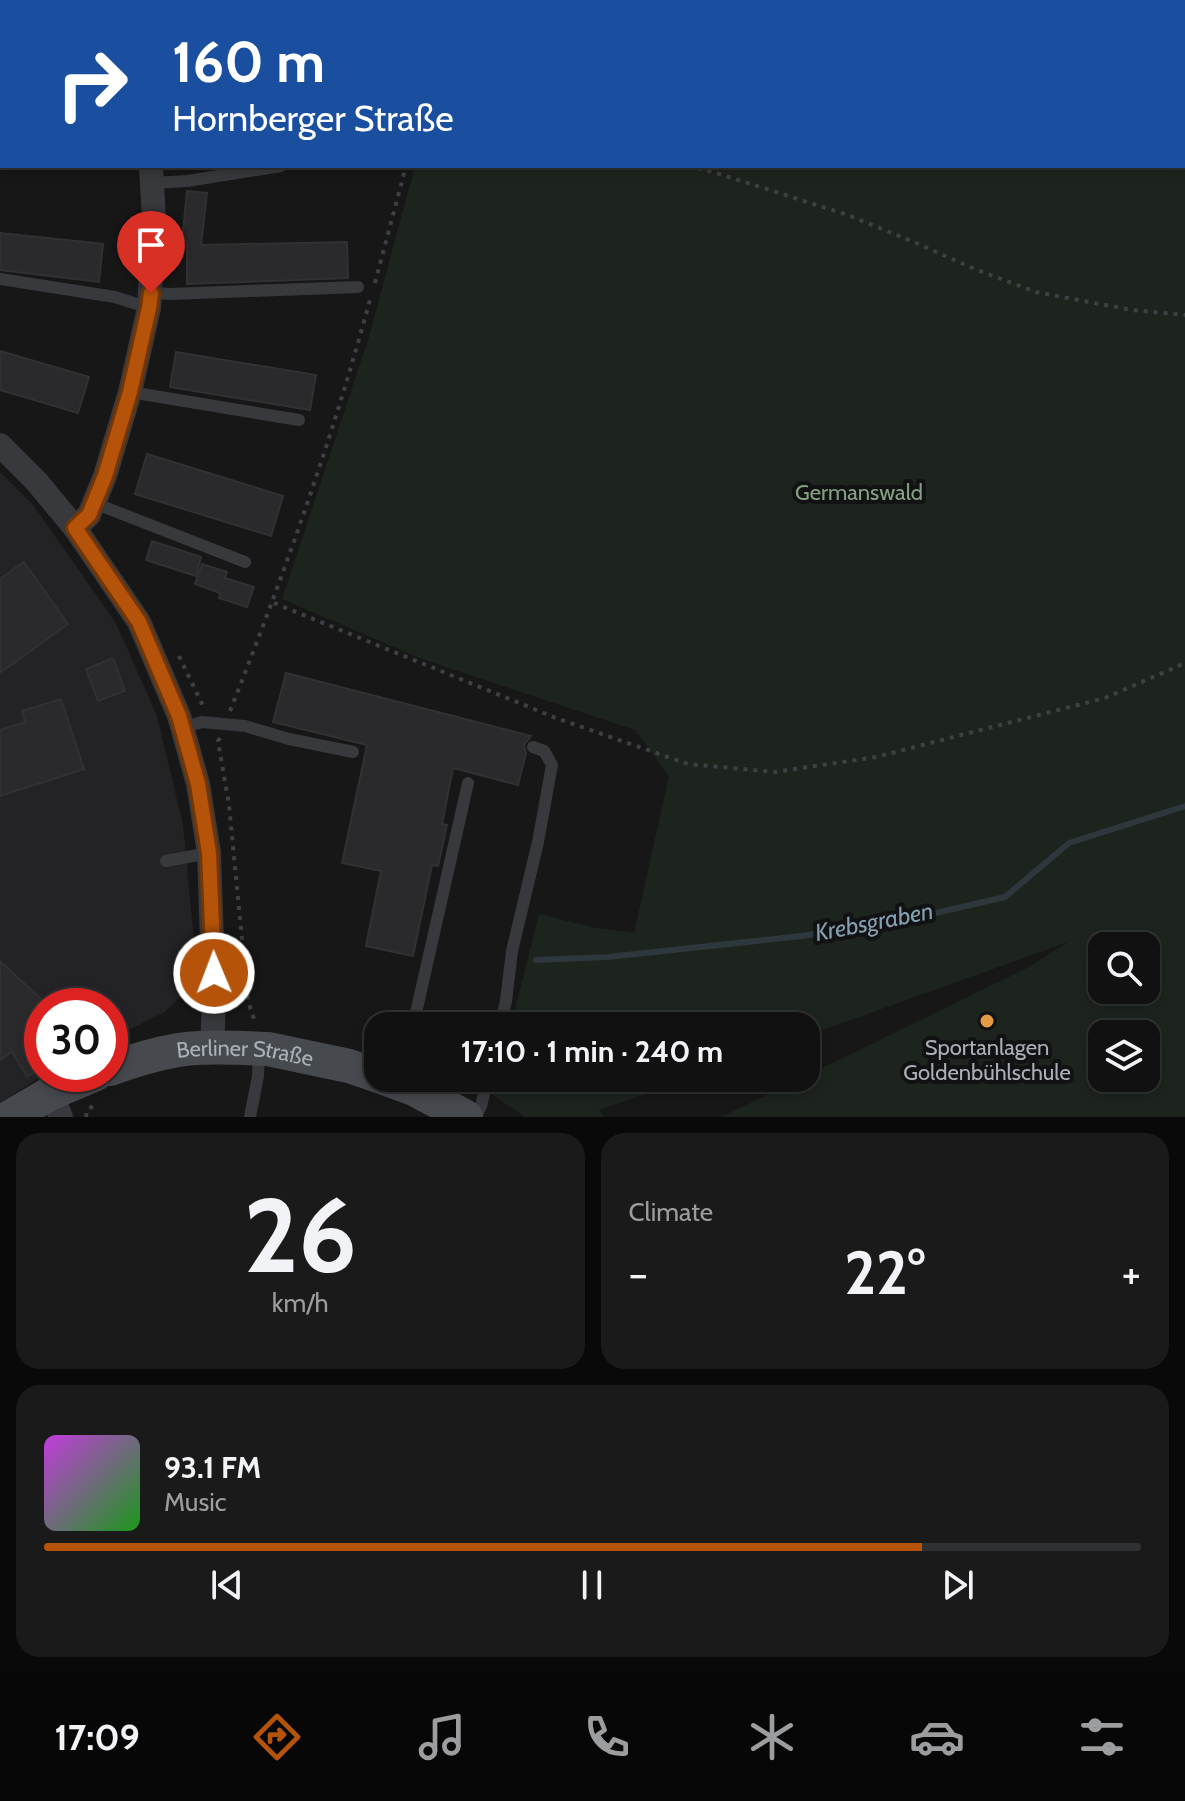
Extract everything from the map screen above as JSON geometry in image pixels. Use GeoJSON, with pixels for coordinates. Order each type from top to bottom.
{"type":"FeatureCollection","features":[{"type":"Feature","properties":{"kind":"street"},"geometry":{"type":"LineString","coordinates":[[75,528],[89,515],[105,476],[130,392],[150,300],[154,221],[151,174]]}},
{"type":"Feature","properties":{"kind":"street"},"geometry":{"type":"LineString","coordinates":[[0,445],[37,482],[75,528],[139,622],[182,728],[198,784],[209,853],[214,984],[212,1048]]}},
{"type":"Feature","properties":{"kind":"street","name":"Berliner Straße"},"geometry":{"type":"LineString","coordinates":[[128,1064],[177,1050],[212,1048],[258,1039],[268,1049],[364,1071]]}},
{"type":"Feature","properties":{"kind":"street"},"geometry":{"type":"LineString","coordinates":[[10,1117],[56,1105],[73,1092]]}},
{"type":"Feature","properties":{"kind":"street"},"geometry":{"type":"LineString","coordinates":[[420,1092],[466,1117]]}},
{"type":"Feature","properties":{"kind":"lane"},"geometry":{"type":"LineString","coordinates":[[151,174],[187,181],[268,168]]}},
{"type":"Feature","properties":{"kind":"lane"},"geometry":{"type":"LineString","coordinates":[[0,279],[150,300],[170,294],[358,287]]}},
{"type":"Feature","properties":{"kind":"lane"},"geometry":{"type":"LineString","coordinates":[[130,392],[299,420]]}},
{"type":"Feature","properties":{"kind":"lane"},"geometry":{"type":"LineString","coordinates":[[94,503],[245,562]]}},
{"type":"Feature","properties":{"kind":"lane"},"geometry":{"type":"LineString","coordinates":[[182,728],[202,722],[245,726],[353,752]]}},
{"type":"Feature","properties":{"kind":"lane"},"geometry":{"type":"LineString","coordinates":[[503,1012],[512,951],[538,842],[552,765],[544,751],[533,747]]}},
{"type":"Feature","properties":{"kind":"lane"},"geometry":{"type":"LineString","coordinates":[[418,1012],[441,933],[454,874],[468,783]]}},
{"type":"Feature","properties":{"kind":"lane"},"geometry":{"type":"LineString","coordinates":[[166,861],[209,853]]}},
{"type":"Feature","properties":{"kind":"lane"},"geometry":{"type":"LineString","coordinates":[[250,1117],[258,1076],[258,1039]]}},
{"type":"Feature","properties":{"kind":"lane"},"geometry":{"type":"LineString","coordinates":[[476,1117],[484,1092]]}},
{"type":"Feature","properties":{"kind":"path"},"geometry":{"type":"LineString","coordinates":[[258,1039],[248,1001],[229,805],[218,741],[273,603],[359,342],[405,168]]}},
{"type":"Feature","properties":{"kind":"path"},"geometry":{"type":"LineString","coordinates":[[697,168],[848,215],[1036,292],[1132,310],[1185,315]]}},
{"type":"Feature","properties":{"kind":"path"},"geometry":{"type":"LineString","coordinates":[[273,603],[556,718],[688,764],[775,772],[876,757],[1105,698],[1185,663]]}},
{"type":"Feature","properties":{"kind":"path"},"geometry":{"type":"LineString","coordinates":[[86,1117],[87,1110]]}},
{"type":"Feature","properties":{"kind":"shaded area"},"geometry":{"type":"Polygon","coordinates":[[[0,472],[33,505],[116,623],[157,716],[183,825],[194,941],[188,989],[165,1012],[128,1030],[128,988],[24,988],[24,1088],[0,1103],[0,472]]]}},
{"type":"Feature","properties":{"kind":"green space","name":"Germanswald"},"geometry":{"type":"Polygon","coordinates":[[[414,168],[1185,168],[1185,1117],[721,1117],[773,1092],[820,1092],[820,1069],[1029,967],[1068,942],[820,1031],[820,1012],[514,1012],[539,914],[591,927],[634,933],[669,776],[635,730],[422,659],[282,599],[368,340],[414,168]]]}},
{"type":"Feature","properties":{"kind":"green space"},"geometry":{"type":"Polygon","coordinates":[[[494,1092],[650,1092],[599,1110],[604,1117],[525,1117],[493,1095],[494,1092]]]}},
{"type":"Feature","properties":{"kind":"building"},"geometry":{"type":"Polygon","coordinates":[[[187,191],[207,193],[201,245],[347,242],[348,278],[187,284],[187,241],[182,241],[187,191]]]}},
{"type":"Feature","properties":{"kind":"building"},"geometry":{"type":"Polygon","coordinates":[[[0,233],[103,244],[99,282],[0,270],[0,233]]]}},
{"type":"Feature","properties":{"kind":"building"},"geometry":{"type":"Polygon","coordinates":[[[0,351],[89,377],[78,413],[0,390],[0,351]]]}},
{"type":"Feature","properties":{"kind":"building"},"geometry":{"type":"Polygon","coordinates":[[[176,352],[316,375],[310,410],[170,387],[176,352]]]}},
{"type":"Feature","properties":{"kind":"building"},"geometry":{"type":"Polygon","coordinates":[[[147,454],[283,496],[271,536],[135,494],[147,454]]]}},
{"type":"Feature","properties":{"kind":"building"},"geometry":{"type":"Polygon","coordinates":[[[152,541],[201,557],[196,576],[146,560],[152,541]]]}},
{"type":"Feature","properties":{"kind":"building"},"geometry":{"type":"Polygon","coordinates":[[[24,562],[68,624],[0,673],[0,579],[24,562]]]}},
{"type":"Feature","properties":{"kind":"building"},"geometry":{"type":"Polygon","coordinates":[[[202,564],[227,572],[225,578],[254,587],[247,607],[219,598],[220,593],[195,584],[202,564]]]}},
{"type":"Feature","properties":{"kind":"building"},"geometry":{"type":"Polygon","coordinates":[[[113,658],[125,691],[98,701],[86,669],[113,658]]]}},
{"type":"Feature","properties":{"kind":"building"},"geometry":{"type":"Polygon","coordinates":[[[286,673],[531,736],[524,745],[526,753],[518,785],[453,768],[442,824],[447,825],[438,866],[432,865],[413,956],[366,946],[381,871],[342,863],[367,745],[273,722],[286,673]]]}},
{"type":"Feature","properties":{"kind":"building"},"geometry":{"type":"Polygon","coordinates":[[[61,699],[84,769],[0,796],[0,730],[25,722],[22,711],[61,699]]]}},
{"type":"Feature","properties":{"kind":"building"},"geometry":{"type":"Polygon","coordinates":[[[0,961],[29,988],[24,988],[24,1072],[12,1052],[0,1060],[0,961]]]}},
{"type":"Feature","properties":{"kind":"waterway","name":"Krebsgraben"},"geometry":{"type":"LineString","coordinates":[[536,960],[608,957],[802,936],[918,917],[1005,897],[1069,843],[1185,806]]}},
{"type":"Feature","properties":{"kind":"place","name":"Sportanlagen Goldenbühlschule"},"geometry":{"type":"Point","coordinates":[987,1021]}},
{"type":"Feature","properties":{"kind":"route"},"geometry":{"type":"LineString","coordinates":[[151,293],[130,392],[105,476],[89,515],[75,528],[139,622],[179,716],[198,784],[209,853],[214,973]]}}]}
